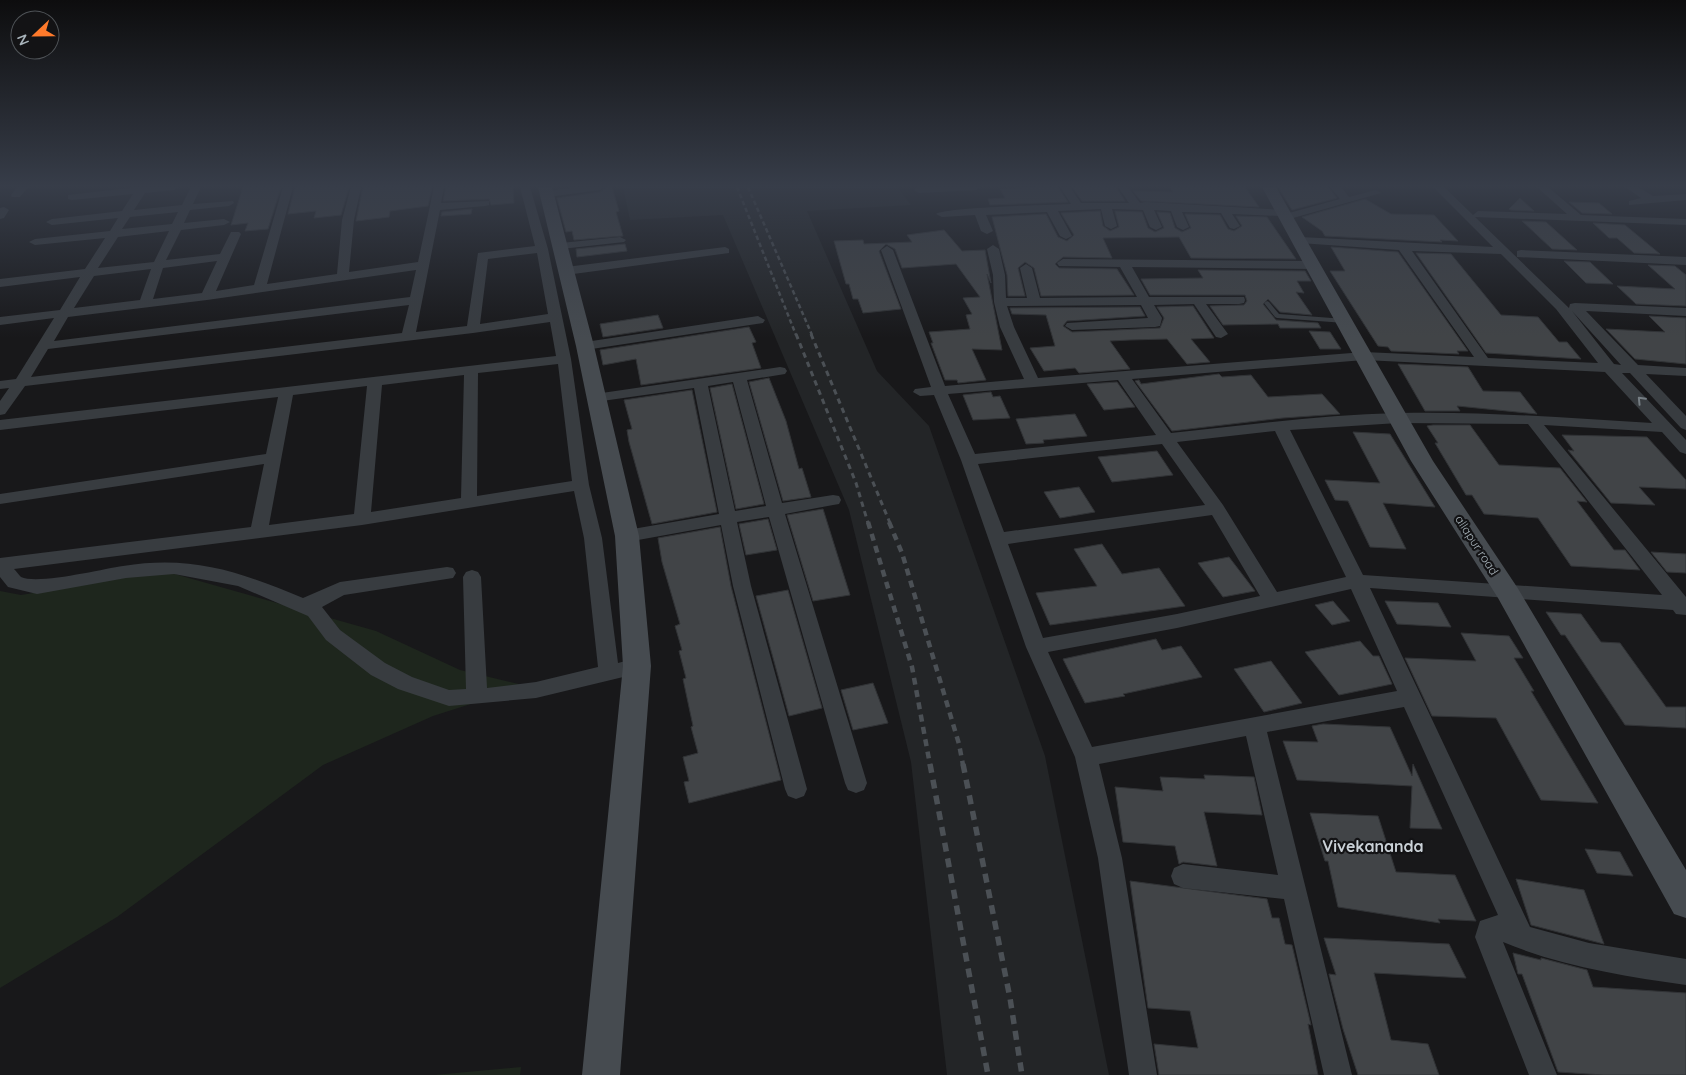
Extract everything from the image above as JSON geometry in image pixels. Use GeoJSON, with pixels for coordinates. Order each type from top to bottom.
{"type":"FeatureCollection","features":[{"type":"Feature","properties":{"kind":"street"},"geometry":{"type":"LineString","coordinates":[[35,242],[83,237]]}},
{"type":"Feature","properties":{"kind":"street"},"geometry":{"type":"LineString","coordinates":[[0,412],[21,382],[112,237]]}},
{"type":"Feature","properties":{"kind":"street"},"geometry":{"type":"LineString","coordinates":[[145,302],[158,265],[172,237]]}},
{"type":"Feature","properties":{"kind":"street"},"geometry":{"type":"LineString","coordinates":[[207,296],[233,237]]}},
{"type":"Feature","properties":{"kind":"street"},"geometry":{"type":"LineString","coordinates":[[260,288],[274,237]]}},
{"type":"Feature","properties":{"kind":"street"},"geometry":{"type":"LineString","coordinates":[[343,276],[346,237]]}},
{"type":"Feature","properties":{"kind":"street"},"geometry":{"type":"LineString","coordinates":[[408,336],[428,237]]}},
{"type":"Feature","properties":{"kind":"street"},"geometry":{"type":"LineString","coordinates":[[547,237],[551,248],[566,271],[585,346],[627,536],[623,670],[601,1075]]}},
{"type":"Feature","properties":{"kind":"street"},"geometry":{"type":"LineString","coordinates":[[550,237],[554,317],[564,359],[581,485],[623,670]]}},
{"type":"Feature","properties":{"kind":"street","name":"allapur road"},"geometry":{"type":"LineString","coordinates":[[1298,237],[1422,461],[1508,593],[1686,902]]}},
{"type":"Feature","properties":{"kind":"street"},"geometry":{"type":"LineString","coordinates":[[1491,237],[1561,306],[1610,368],[1686,449]]}},
{"type":"Feature","properties":{"kind":"street"},"geometry":{"type":"LineString","coordinates":[[1503,237],[1575,307],[1686,426]]}},
{"type":"Feature","properties":{"kind":"street"},"geometry":{"type":"LineString","coordinates":[[473,329],[482,256],[620,240]]}},
{"type":"Feature","properties":{"kind":"street"},"geometry":{"type":"LineString","coordinates":[[1300,240],[1402,247],[1505,251]]}},
{"type":"Feature","properties":{"kind":"street"},"geometry":{"type":"LineString","coordinates":[[1402,247],[1484,362]]}},
{"type":"Feature","properties":{"kind":"street"},"geometry":{"type":"LineString","coordinates":[[993,249],[999,275],[1000,302],[1007,327],[1033,383]]}},
{"type":"Feature","properties":{"kind":"street"},"geometry":{"type":"LineString","coordinates":[[887,250],[939,390],[969,460],[1036,646],[1086,757],[1110,858],[1143,1075]]}},
{"type":"Feature","properties":{"kind":"street"},"geometry":{"type":"LineString","coordinates":[[566,271],[725,251]]}},
{"type":"Feature","properties":{"kind":"street"},"geometry":{"type":"LineString","coordinates":[[1521,254],[1686,261]]}},
{"type":"Feature","properties":{"kind":"street"},"geometry":{"type":"LineString","coordinates":[[0,283],[224,257]]}},
{"type":"Feature","properties":{"kind":"street"},"geometry":{"type":"LineString","coordinates":[[1072,326],[1155,323],[1155,318],[1123,262]]}},
{"type":"Feature","properties":{"kind":"street"},"geometry":{"type":"LineString","coordinates":[[1063,263],[1313,265]]}},
{"type":"Feature","properties":{"kind":"street"},"geometry":{"type":"LineString","coordinates":[[0,322],[145,302],[207,296],[423,265]]}},
{"type":"Feature","properties":{"kind":"street"},"geometry":{"type":"LineString","coordinates":[[1026,268],[1034,301]]}},
{"type":"Feature","properties":{"kind":"street"},"geometry":{"type":"LineString","coordinates":[[43,346],[416,300]]}},
{"type":"Feature","properties":{"kind":"street"},"geometry":{"type":"LineString","coordinates":[[1197,300],[1221,334]]}},
{"type":"Feature","properties":{"kind":"street"},"geometry":{"type":"LineString","coordinates":[[1000,302],[1239,300]]}},
{"type":"Feature","properties":{"kind":"street"},"geometry":{"type":"LineString","coordinates":[[1575,307],[1686,312]]}},
{"type":"Feature","properties":{"kind":"street"},"geometry":{"type":"LineString","coordinates":[[0,385],[473,329],[554,317]]}},
{"type":"Feature","properties":{"kind":"street"},"geometry":{"type":"LineString","coordinates":[[585,346],[758,320]]}},
{"type":"Feature","properties":{"kind":"street"},"geometry":{"type":"LineString","coordinates":[[920,392],[1364,356],[1686,372]]}},
{"type":"Feature","properties":{"kind":"street"},"geometry":{"type":"LineString","coordinates":[[0,425],[564,359]]}},
{"type":"Feature","properties":{"kind":"street"},"geometry":{"type":"LineString","coordinates":[[468,504],[471,370]]}},
{"type":"Feature","properties":{"kind":"street"},"geometry":{"type":"LineString","coordinates":[[595,398],[780,371]]}},
{"type":"Feature","properties":{"kind":"street"},"geometry":{"type":"LineString","coordinates":[[1122,376],[1216,509],[1273,601]]}},
{"type":"Feature","properties":{"kind":"street"},"geometry":{"type":"LineString","coordinates":[[739,377],[775,510],[856,783]]}},
{"type":"Feature","properties":{"kind":"street"},"geometry":{"type":"LineString","coordinates":[[362,519],[375,380]]}},
{"type":"Feature","properties":{"kind":"street"},"geometry":{"type":"LineString","coordinates":[[700,382],[742,586],[796,789]]}},
{"type":"Feature","properties":{"kind":"street"},"geometry":{"type":"LineString","coordinates":[[259,532],[287,390]]}},
{"type":"Feature","properties":{"kind":"street"},"geometry":{"type":"LineString","coordinates":[[969,460],[1166,437],[1280,426],[1398,418],[1532,420],[1667,428]]}},
{"type":"Feature","properties":{"kind":"street"},"geometry":{"type":"LineString","coordinates":[[1532,420],[1684,607]]}},
{"type":"Feature","properties":{"kind":"street"},"geometry":{"type":"LineString","coordinates":[[1280,426],[1412,697],[1522,939]]}},
{"type":"Feature","properties":{"kind":"street"},"geometry":{"type":"LineString","coordinates":[[0,499],[274,458]]}},
{"type":"Feature","properties":{"kind":"street"},"geometry":{"type":"LineString","coordinates":[[0,564],[362,519],[581,485]]}},
{"type":"Feature","properties":{"kind":"street"},"geometry":{"type":"LineString","coordinates":[[627,536],[833,500]]}},
{"type":"Feature","properties":{"kind":"street"},"geometry":{"type":"LineString","coordinates":[[998,539],[1216,509]]}},
{"type":"Feature","properties":{"kind":"street"},"geometry":{"type":"LineString","coordinates":[[0,564],[15,582],[37,587],[135,571],[174,568],[207,572],[242,580],[315,611],[333,636],[391,676],[405,683],[449,698],[536,690],[623,670]]}},
{"type":"Feature","properties":{"kind":"street"},"geometry":{"type":"LineString","coordinates":[[304,605],[321,600],[340,589],[447,573]]}},
{"type":"Feature","properties":{"kind":"street"},"geometry":{"type":"LineString","coordinates":[[472,577],[477,696]]}},
{"type":"Feature","properties":{"kind":"street"},"geometry":{"type":"LineString","coordinates":[[1036,646],[1273,601],[1357,581],[1684,607]]}},
{"type":"Feature","properties":{"kind":"street"},"geometry":{"type":"LineString","coordinates":[[1086,757],[1412,697]]}},
{"type":"Feature","properties":{"kind":"street"},"geometry":{"type":"LineString","coordinates":[[1255,727],[1338,1075]]}},
{"type":"Feature","properties":{"kind":"street"},"geometry":{"type":"LineString","coordinates":[[1183,876],[1295,889]]}},
{"type":"Feature","properties":{"kind":"street"},"geometry":{"type":"LineString","coordinates":[[1543,1075],[1488,937],[1489,930],[1496,927],[1522,939],[1610,962],[1686,972]]}},
{"type":"Feature","properties":{"kind":"lane"},"geometry":{"type":"LineString","coordinates":[[1267,303],[1277,316],[1345,321]]}},
{"type":"Feature","properties":{"kind":"shaded area"},"geometry":{"type":"Polygon","coordinates":[[[732,237],[818,237],[877,371],[929,426],[1045,756],[1109,1075],[947,1075],[911,762],[849,510],[732,237]]]}},
{"type":"Feature","properties":{"kind":"shaded area"},"geometry":{"type":"Polygon","coordinates":[[[164,571],[376,631],[460,670],[527,686],[433,716],[323,765],[117,917],[0,988],[0,591],[21,595],[164,571]]]}},
{"type":"Feature","properties":{"kind":"shaded area"},"geometry":{"type":"Polygon","coordinates":[[[521,1067],[520,1075],[434,1075],[521,1067]]]}},
{"type":"Feature","properties":{"kind":"building"},"geometry":{"type":"Polygon","coordinates":[[[573,237],[609,237],[574,240],[573,237]]]}},
{"type":"Feature","properties":{"kind":"building"},"geometry":{"type":"Polygon","coordinates":[[[909,237],[950,237],[962,251],[985,250],[991,283],[987,274],[1002,350],[972,349],[986,380],[958,383],[957,380],[945,380],[931,343],[933,343],[929,332],[970,329],[966,315],[972,314],[963,298],[980,297],[956,264],[902,268],[895,249],[886,244],[879,251],[901,309],[863,313],[858,299],[853,299],[849,284],[846,284],[834,241],[863,240],[864,244],[912,242],[909,237]]]}},
{"type":"Feature","properties":{"kind":"building"},"geometry":{"type":"Polygon","coordinates":[[[997,237],[1058,237],[1067,241],[1071,237],[1166,237],[1103,238],[1112,258],[1063,257],[1055,264],[1059,268],[1117,269],[1134,295],[1041,296],[1034,268],[1025,262],[1018,268],[1025,296],[1008,296],[1007,275],[997,237]]]}},
{"type":"Feature","properties":{"kind":"building"},"geometry":{"type":"Polygon","coordinates":[[[1179,237],[1281,237],[1296,259],[1191,258],[1179,237]]]}},
{"type":"Feature","properties":{"kind":"building"},"geometry":{"type":"Polygon","coordinates":[[[1348,237],[1454,237],[1458,241],[1440,240],[1442,242],[1348,237]]]}},
{"type":"Feature","properties":{"kind":"building"},"geometry":{"type":"Polygon","coordinates":[[[1539,237],[1563,237],[1577,250],[1552,249],[1539,237]]]}},
{"type":"Feature","properties":{"kind":"building"},"geometry":{"type":"Polygon","coordinates":[[[1640,237],[1660,254],[1634,253],[1617,238],[1609,238],[1640,237]]]}},
{"type":"Feature","properties":{"kind":"building"},"geometry":{"type":"Polygon","coordinates":[[[625,244],[627,251],[577,257],[576,249],[625,244]]]}},
{"type":"Feature","properties":{"kind":"building"},"geometry":{"type":"Polygon","coordinates":[[[1331,247],[1398,252],[1468,351],[1457,351],[1459,354],[1391,351],[1388,347],[1378,346],[1330,271],[1345,271],[1331,247]]]}},
{"type":"Feature","properties":{"kind":"building"},"geometry":{"type":"Polygon","coordinates":[[[1416,253],[1451,254],[1501,315],[1538,317],[1559,342],[1567,342],[1581,359],[1486,353],[1416,253]]]}},
{"type":"Feature","properties":{"kind":"building"},"geometry":{"type":"Polygon","coordinates":[[[1564,261],[1590,262],[1613,284],[1586,283],[1564,261]]]}},
{"type":"Feature","properties":{"kind":"building"},"geometry":{"type":"Polygon","coordinates":[[[1648,265],[1675,266],[1686,275],[1686,306],[1636,304],[1617,286],[1675,289],[1648,265]]]}},
{"type":"Feature","properties":{"kind":"building"},"geometry":{"type":"Polygon","coordinates":[[[1198,270],[1305,271],[1311,281],[1297,281],[1304,293],[1296,292],[1312,315],[1280,312],[1268,299],[1263,304],[1276,320],[1318,323],[1321,328],[1280,328],[1278,324],[1223,325],[1210,306],[1244,305],[1247,301],[1245,295],[1150,295],[1141,279],[1203,278],[1198,270]]]}},
{"type":"Feature","properties":{"kind":"building"},"geometry":{"type":"Polygon","coordinates":[[[1193,306],[1214,338],[1191,339],[1210,362],[1187,364],[1167,339],[1110,341],[1130,369],[1079,373],[1075,368],[1044,371],[1030,348],[1055,346],[1046,315],[1012,314],[1010,308],[1140,307],[1145,316],[1067,321],[1063,326],[1072,332],[1160,328],[1164,318],[1157,307],[1193,306]]]}},
{"type":"Feature","properties":{"kind":"building"},"geometry":{"type":"Polygon","coordinates":[[[658,315],[663,328],[603,337],[600,324],[658,315]]]}},
{"type":"Feature","properties":{"kind":"building"},"geometry":{"type":"Polygon","coordinates":[[[1649,316],[1686,318],[1686,364],[1635,359],[1606,329],[1665,332],[1649,316]]]}},
{"type":"Feature","properties":{"kind":"building"},"geometry":{"type":"Polygon","coordinates":[[[749,327],[756,342],[752,343],[761,368],[641,385],[636,359],[603,365],[600,350],[749,327]]]}},
{"type":"Feature","properties":{"kind":"building"},"geometry":{"type":"Polygon","coordinates":[[[1309,331],[1330,332],[1341,349],[1320,349],[1309,331]]]}},
{"type":"Feature","properties":{"kind":"building"},"geometry":{"type":"Polygon","coordinates":[[[1398,364],[1468,367],[1483,391],[1520,392],[1537,414],[1457,406],[1460,411],[1425,411],[1398,364]]]}},
{"type":"Feature","properties":{"kind":"building"},"geometry":{"type":"Polygon","coordinates":[[[1219,374],[1222,377],[1251,375],[1268,397],[1322,394],[1340,414],[1283,418],[1172,431],[1135,381],[1139,380],[1141,384],[1219,374]]]}},
{"type":"Feature","properties":{"kind":"building"},"geometry":{"type":"Polygon","coordinates":[[[769,378],[786,421],[799,469],[802,468],[811,497],[783,501],[749,382],[769,378]]]}},
{"type":"Feature","properties":{"kind":"building"},"geometry":{"type":"Polygon","coordinates":[[[1117,382],[1135,407],[1104,410],[1087,384],[1117,382]]]}},
{"type":"Feature","properties":{"kind":"building"},"geometry":{"type":"Polygon","coordinates":[[[732,384],[764,504],[736,509],[710,388],[732,384]]]}},
{"type":"Feature","properties":{"kind":"building"},"geometry":{"type":"Polygon","coordinates":[[[692,390],[717,512],[652,524],[629,442],[627,430],[632,429],[624,400],[692,390]]]}},
{"type":"Feature","properties":{"kind":"building"},"geometry":{"type":"Polygon","coordinates":[[[991,392],[993,397],[1000,396],[1010,418],[973,420],[963,395],[991,392]]]}},
{"type":"Feature","properties":{"kind":"building"},"geometry":{"type":"Polygon","coordinates":[[[1075,414],[1087,436],[1043,440],[1044,443],[1026,444],[1016,419],[1075,414]]]}},
{"type":"Feature","properties":{"kind":"building"},"geometry":{"type":"Polygon","coordinates":[[[1470,425],[1499,465],[1560,468],[1587,502],[1577,501],[1614,550],[1625,550],[1640,570],[1571,566],[1538,518],[1484,514],[1472,495],[1466,495],[1435,443],[1438,443],[1427,426],[1470,425]]]}},
{"type":"Feature","properties":{"kind":"building"},"geometry":{"type":"Polygon","coordinates":[[[1353,432],[1390,434],[1435,507],[1383,503],[1406,549],[1370,547],[1348,501],[1335,500],[1325,480],[1380,483],[1353,432]]]}},
{"type":"Feature","properties":{"kind":"building"},"geometry":{"type":"Polygon","coordinates":[[[1562,435],[1647,437],[1686,480],[1686,489],[1639,487],[1655,505],[1611,503],[1568,450],[1574,451],[1562,435]]]}},
{"type":"Feature","properties":{"kind":"building"},"geometry":{"type":"Polygon","coordinates":[[[1157,451],[1173,475],[1112,482],[1098,457],[1157,451]]]}},
{"type":"Feature","properties":{"kind":"building"},"geometry":{"type":"Polygon","coordinates":[[[1079,487],[1095,512],[1060,518],[1044,492],[1079,487]]]}},
{"type":"Feature","properties":{"kind":"building"},"geometry":{"type":"Polygon","coordinates":[[[823,509],[850,595],[813,601],[787,515],[823,509]]]}},
{"type":"Feature","properties":{"kind":"building"},"geometry":{"type":"Polygon","coordinates":[[[768,519],[777,550],[746,555],[739,524],[768,519]]]}},
{"type":"Feature","properties":{"kind":"building"},"geometry":{"type":"Polygon","coordinates":[[[720,527],[731,586],[781,780],[689,803],[684,782],[689,781],[683,757],[698,753],[691,727],[693,726],[683,679],[686,678],[679,651],[682,650],[675,626],[680,624],[662,562],[658,538],[720,527]]]}},
{"type":"Feature","properties":{"kind":"building"},"geometry":{"type":"Polygon","coordinates":[[[1102,544],[1122,574],[1159,568],[1185,606],[1050,625],[1036,593],[1097,586],[1074,549],[1102,544]]]}},
{"type":"Feature","properties":{"kind":"building"},"geometry":{"type":"Polygon","coordinates":[[[1651,552],[1686,554],[1686,573],[1667,572],[1651,552]]]}},
{"type":"Feature","properties":{"kind":"building"},"geometry":{"type":"Polygon","coordinates":[[[1229,557],[1255,591],[1223,597],[1198,563],[1229,557]]]}},
{"type":"Feature","properties":{"kind":"building"},"geometry":{"type":"Polygon","coordinates":[[[788,590],[822,708],[789,716],[756,596],[788,590]]]}},
{"type":"Feature","properties":{"kind":"building"},"geometry":{"type":"Polygon","coordinates":[[[1333,601],[1350,621],[1332,625],[1315,605],[1333,601]]]}},
{"type":"Feature","properties":{"kind":"building"},"geometry":{"type":"Polygon","coordinates":[[[1385,601],[1438,603],[1451,627],[1397,624],[1385,601]]]}},
{"type":"Feature","properties":{"kind":"building"},"geometry":{"type":"Polygon","coordinates":[[[1546,612],[1581,614],[1601,642],[1620,643],[1666,707],[1686,707],[1686,728],[1625,725],[1565,635],[1561,635],[1546,612]]]}},
{"type":"Feature","properties":{"kind":"building"},"geometry":{"type":"Polygon","coordinates":[[[1461,633],[1509,636],[1523,658],[1514,658],[1534,691],[1531,691],[1598,803],[1541,800],[1496,718],[1432,716],[1405,658],[1476,661],[1461,633]]]}},
{"type":"Feature","properties":{"kind":"building"},"geometry":{"type":"Polygon","coordinates":[[[1156,639],[1162,650],[1181,646],[1202,677],[1123,694],[1125,696],[1085,703],[1063,659],[1156,639]]]}},
{"type":"Feature","properties":{"kind":"building"},"geometry":{"type":"Polygon","coordinates":[[[1360,641],[1373,656],[1379,656],[1392,684],[1339,695],[1305,652],[1360,641]]]}},
{"type":"Feature","properties":{"kind":"building"},"geometry":{"type":"Polygon","coordinates":[[[1271,661],[1302,703],[1264,712],[1234,669],[1271,661]]]}},
{"type":"Feature","properties":{"kind":"building"},"geometry":{"type":"Polygon","coordinates":[[[873,683],[888,723],[853,730],[841,690],[873,683]]]}},
{"type":"Feature","properties":{"kind":"building"},"geometry":{"type":"Polygon","coordinates":[[[1323,724],[1390,727],[1412,776],[1413,764],[1442,829],[1410,828],[1412,786],[1297,780],[1283,741],[1318,742],[1312,726],[1323,724]]]}},
{"type":"Feature","properties":{"kind":"building"},"geometry":{"type":"Polygon","coordinates":[[[1204,775],[1254,777],[1262,815],[1204,812],[1217,866],[1183,862],[1179,864],[1175,846],[1123,842],[1115,787],[1163,791],[1160,777],[1205,779],[1204,775]]]}},
{"type":"Feature","properties":{"kind":"building"},"geometry":{"type":"Polygon","coordinates":[[[1310,813],[1378,816],[1396,872],[1455,875],[1476,921],[1438,919],[1440,923],[1338,907],[1328,861],[1325,861],[1310,813]]]}},
{"type":"Feature","properties":{"kind":"building"},"geometry":{"type":"Polygon","coordinates":[[[1585,849],[1620,852],[1633,876],[1597,873],[1585,849]]]}},
{"type":"Feature","properties":{"kind":"building"},"geometry":{"type":"Polygon","coordinates":[[[1516,879],[1584,890],[1604,944],[1531,925],[1516,879]]]}},
{"type":"Feature","properties":{"kind":"building"},"geometry":{"type":"Polygon","coordinates":[[[1130,881],[1267,899],[1272,918],[1279,918],[1285,944],[1292,945],[1311,1025],[1308,1024],[1318,1075],[1159,1075],[1154,1044],[1198,1048],[1190,1011],[1148,1008],[1130,881]]]}},
{"type":"Feature","properties":{"kind":"building"},"geometry":{"type":"Polygon","coordinates":[[[1324,938],[1449,944],[1466,978],[1374,973],[1391,1040],[1428,1044],[1439,1075],[1358,1075],[1343,1029],[1329,974],[1336,975],[1324,938]]]}},
{"type":"Feature","properties":{"kind":"building"},"geometry":{"type":"Polygon","coordinates":[[[1513,953],[1587,970],[1593,987],[1686,993],[1686,1075],[1603,1075],[1558,1072],[1522,974],[1518,974],[1513,953]]]}},
{"type":"Feature","properties":{"kind":"railway"},"geometry":{"type":"LineString","coordinates":[[757,237],[796,335]]}},
{"type":"Feature","properties":{"kind":"railway"},"geometry":{"type":"LineString","coordinates":[[770,237],[812,335]]}},
{"type":"Feature","properties":{"kind":"railway"},"geometry":{"type":"LineString","coordinates":[[796,334],[856,483],[868,523]]}},
{"type":"Feature","properties":{"kind":"railway"},"geometry":{"type":"LineString","coordinates":[[811,334],[890,523]]}},
{"type":"Feature","properties":{"kind":"railway"},"geometry":{"type":"LineString","coordinates":[[868,522],[912,667],[930,765]]}},
{"type":"Feature","properties":{"kind":"railway"},"geometry":{"type":"LineString","coordinates":[[889,522],[902,553],[959,744],[963,765]]}},
{"type":"Feature","properties":{"kind":"railway"},"geometry":{"type":"LineString","coordinates":[[930,764],[988,1075]]}},
{"type":"Feature","properties":{"kind":"railway"},"geometry":{"type":"LineString","coordinates":[[963,764],[1010,998],[1022,1075]]}},
{"type":"Feature","properties":{"kind":"district","name":"Vivekananda"},"geometry":{"type":"Point","coordinates":[1373,846]}}]}
